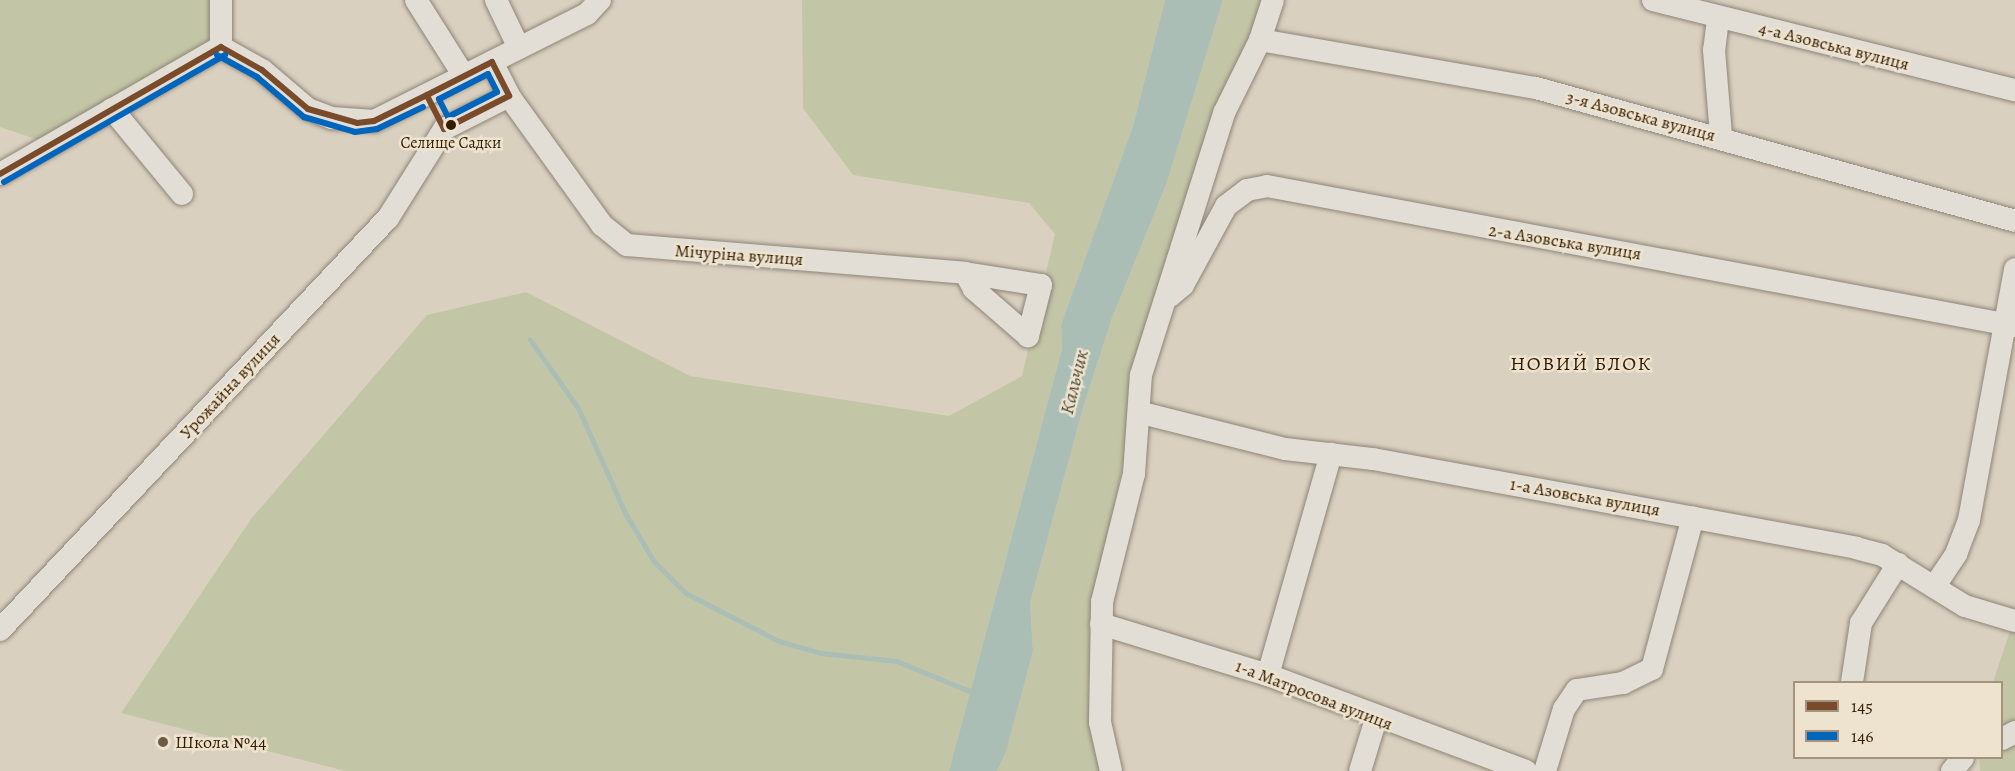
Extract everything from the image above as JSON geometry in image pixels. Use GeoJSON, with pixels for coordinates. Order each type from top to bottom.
{"type":"FeatureCollection","features":[{"type":"Feature","properties":{"kind":"street"},"geometry":{"type":"LineString","coordinates":[[220,47],[221,0]]}},
{"type":"Feature","properties":{"kind":"street"},"geometry":{"type":"LineString","coordinates":[[416,0],[464,76]]}},
{"type":"Feature","properties":{"kind":"street"},"geometry":{"type":"LineString","coordinates":[[496,0],[519,48]]}},
{"type":"Feature","properties":{"kind":"street"},"geometry":{"type":"LineString","coordinates":[[220,47],[262,70],[308,109],[332,118],[374,122],[586,14],[600,0]]}},
{"type":"Feature","properties":{"kind":"street"},"geometry":{"type":"LineString","coordinates":[[1112,771],[1100,722],[1101,624],[1142,413],[1141,375],[1170,296],[1178,252],[1227,105],[1260,40],[1273,0]]}},
{"type":"Feature","properties":{"kind":"street","name":"4-а Азовська вулиця"},"geometry":{"type":"LineString","coordinates":[[1653,0],[1718,19],[2015,90]]}},
{"type":"Feature","properties":{"kind":"street"},"geometry":{"type":"LineString","coordinates":[[1718,19],[1713,50],[1721,136]]}},
{"type":"Feature","properties":{"kind":"street","name":"3-я Азовська вулиця"},"geometry":{"type":"LineString","coordinates":[[1260,40],[1536,88],[1721,136],[2015,221]]}},
{"type":"Feature","properties":{"kind":"street"},"geometry":{"type":"LineString","coordinates":[[0,174],[220,47]]}},
{"type":"Feature","properties":{"kind":"street","name":"Мічуріна вулиця"},"geometry":{"type":"LineString","coordinates":[[492,62],[509,96],[602,225],[627,244],[965,273],[1041,285],[1028,336],[974,289],[965,273]]}},
{"type":"Feature","properties":{"kind":"street"},"geometry":{"type":"LineString","coordinates":[[427,95],[444,129],[509,96]]}},
{"type":"Feature","properties":{"kind":"street"},"geometry":{"type":"LineString","coordinates":[[112,109],[182,194]]}},
{"type":"Feature","properties":{"kind":"street","name":"Урожайна вулиця"},"geometry":{"type":"LineString","coordinates":[[0,630],[388,218],[444,129]]}},
{"type":"Feature","properties":{"kind":"street","name":"2-а Азовська вулиця"},"geometry":{"type":"LineString","coordinates":[[1170,296],[1183,285],[1226,206],[1248,190],[1267,186],[2009,326]]}},
{"type":"Feature","properties":{"kind":"street"},"geometry":{"type":"LineString","coordinates":[[1934,587],[1956,554],[1969,520],[2009,326],[2015,269]]}},
{"type":"Feature","properties":{"kind":"street","name":"1-а Азовська вулиця"},"geometry":{"type":"LineString","coordinates":[[1142,413],[1285,449],[1331,454],[1856,548],[1898,564],[1965,606],[2015,621]]}},
{"type":"Feature","properties":{"kind":"street"},"geometry":{"type":"LineString","coordinates":[[1268,675],[1331,454]]}},
{"type":"Feature","properties":{"kind":"street"},"geometry":{"type":"LineString","coordinates":[[1545,771],[1564,709],[1577,690],[1632,680],[1652,669],[1693,517]]}},
{"type":"Feature","properties":{"kind":"street"},"geometry":{"type":"LineString","coordinates":[[1852,681],[1861,623],[1898,564]]}},
{"type":"Feature","properties":{"kind":"street","name":"1-а Матросова вулиця"},"geometry":{"type":"LineString","coordinates":[[1101,624],[1268,675],[1376,719],[1526,771]]}},
{"type":"Feature","properties":{"kind":"street"},"geometry":{"type":"LineString","coordinates":[[1359,771],[1376,719]]}},
{"type":"Feature","properties":{"kind":"street"},"geometry":{"type":"LineString","coordinates":[[1952,771],[1962,759]]}},
{"type":"Feature","properties":{"kind":"green space"},"geometry":{"type":"Polygon","coordinates":[[[0,0],[213,0],[213,42],[41,141],[0,127],[0,0]]]}},
{"type":"Feature","properties":{"kind":"green space"},"geometry":{"type":"Polygon","coordinates":[[[802,0],[1165,0],[1133,126],[1061,325],[1062,349],[949,771],[345,771],[121,713],[251,519],[427,315],[526,292],[690,376],[949,416],[1022,376],[1055,234],[1029,203],[853,175],[803,108],[802,0]]]}},
{"type":"Feature","properties":{"kind":"green space"},"geometry":{"type":"Polygon","coordinates":[[[1223,0],[1267,0],[1256,33],[1231,73],[1174,240],[1100,567],[1113,771],[997,771],[1033,651],[1030,603],[1083,408],[1112,318],[1166,185],[1223,0]]]}},
{"type":"Feature","properties":{"kind":"green space"},"geometry":{"type":"Polygon","coordinates":[[[2015,616],[2015,771],[1980,771],[1979,759],[2003,759],[2003,681],[1993,681],[2015,616]]]}},
{"type":"Feature","properties":{"kind":"water","name":"Кальчик"},"geometry":{"type":"Polygon","coordinates":[[[1165,0],[1223,0],[1166,185],[1112,318],[1083,408],[1030,603],[1033,651],[1006,751],[997,771],[949,771],[1062,349],[1061,325],[1133,126],[1165,0]]]}},
{"type":"Feature","properties":{"kind":"waterway"},"geometry":{"type":"LineString","coordinates":[[530,339],[579,409],[626,514],[654,561],[686,593],[779,641],[821,653],[897,661],[977,694]]}},
{"type":"Feature","properties":{"kind":"transit line","name":"145"},"geometry":{"type":"LineString","coordinates":[[221,47],[262,70],[308,109],[357,123],[374,121],[427,95]]}},
{"type":"Feature","properties":{"kind":"transit line","name":"145"},"geometry":{"type":"LineString","coordinates":[[0,174],[221,47]]}},
{"type":"Feature","properties":{"kind":"transit line","name":"146"},"geometry":{"type":"LineString","coordinates":[[217,55],[257,77],[304,117],[355,132],[377,129],[423,107]]}},
{"type":"Feature","properties":{"kind":"transit line","name":"146"},"geometry":{"type":"LineString","coordinates":[[4,182],[225,55]]}},
{"type":"Feature","properties":{"kind":"transit line","name":"145"},"geometry":{"type":"LineString","coordinates":[[492,62],[509,96],[444,129],[427,95],[492,62]]}},
{"type":"Feature","properties":{"kind":"transit line","name":"146"},"geometry":{"type":"LineString","coordinates":[[488,74],[497,92],[448,117],[439,99],[488,74]]}},
{"type":"Feature","properties":{"kind":"place","name":"Селище Садки"},"geometry":{"type":"Point","coordinates":[451,125]}},
{"type":"Feature","properties":{"kind":"place","name":"Школа №44"},"geometry":{"type":"Point","coordinates":[163,742]}},
{"type":"Feature","properties":{"kind":"district","name":"НОВИЙ БЛОК"},"geometry":{"type":"Point","coordinates":[1581,363]}}]}
